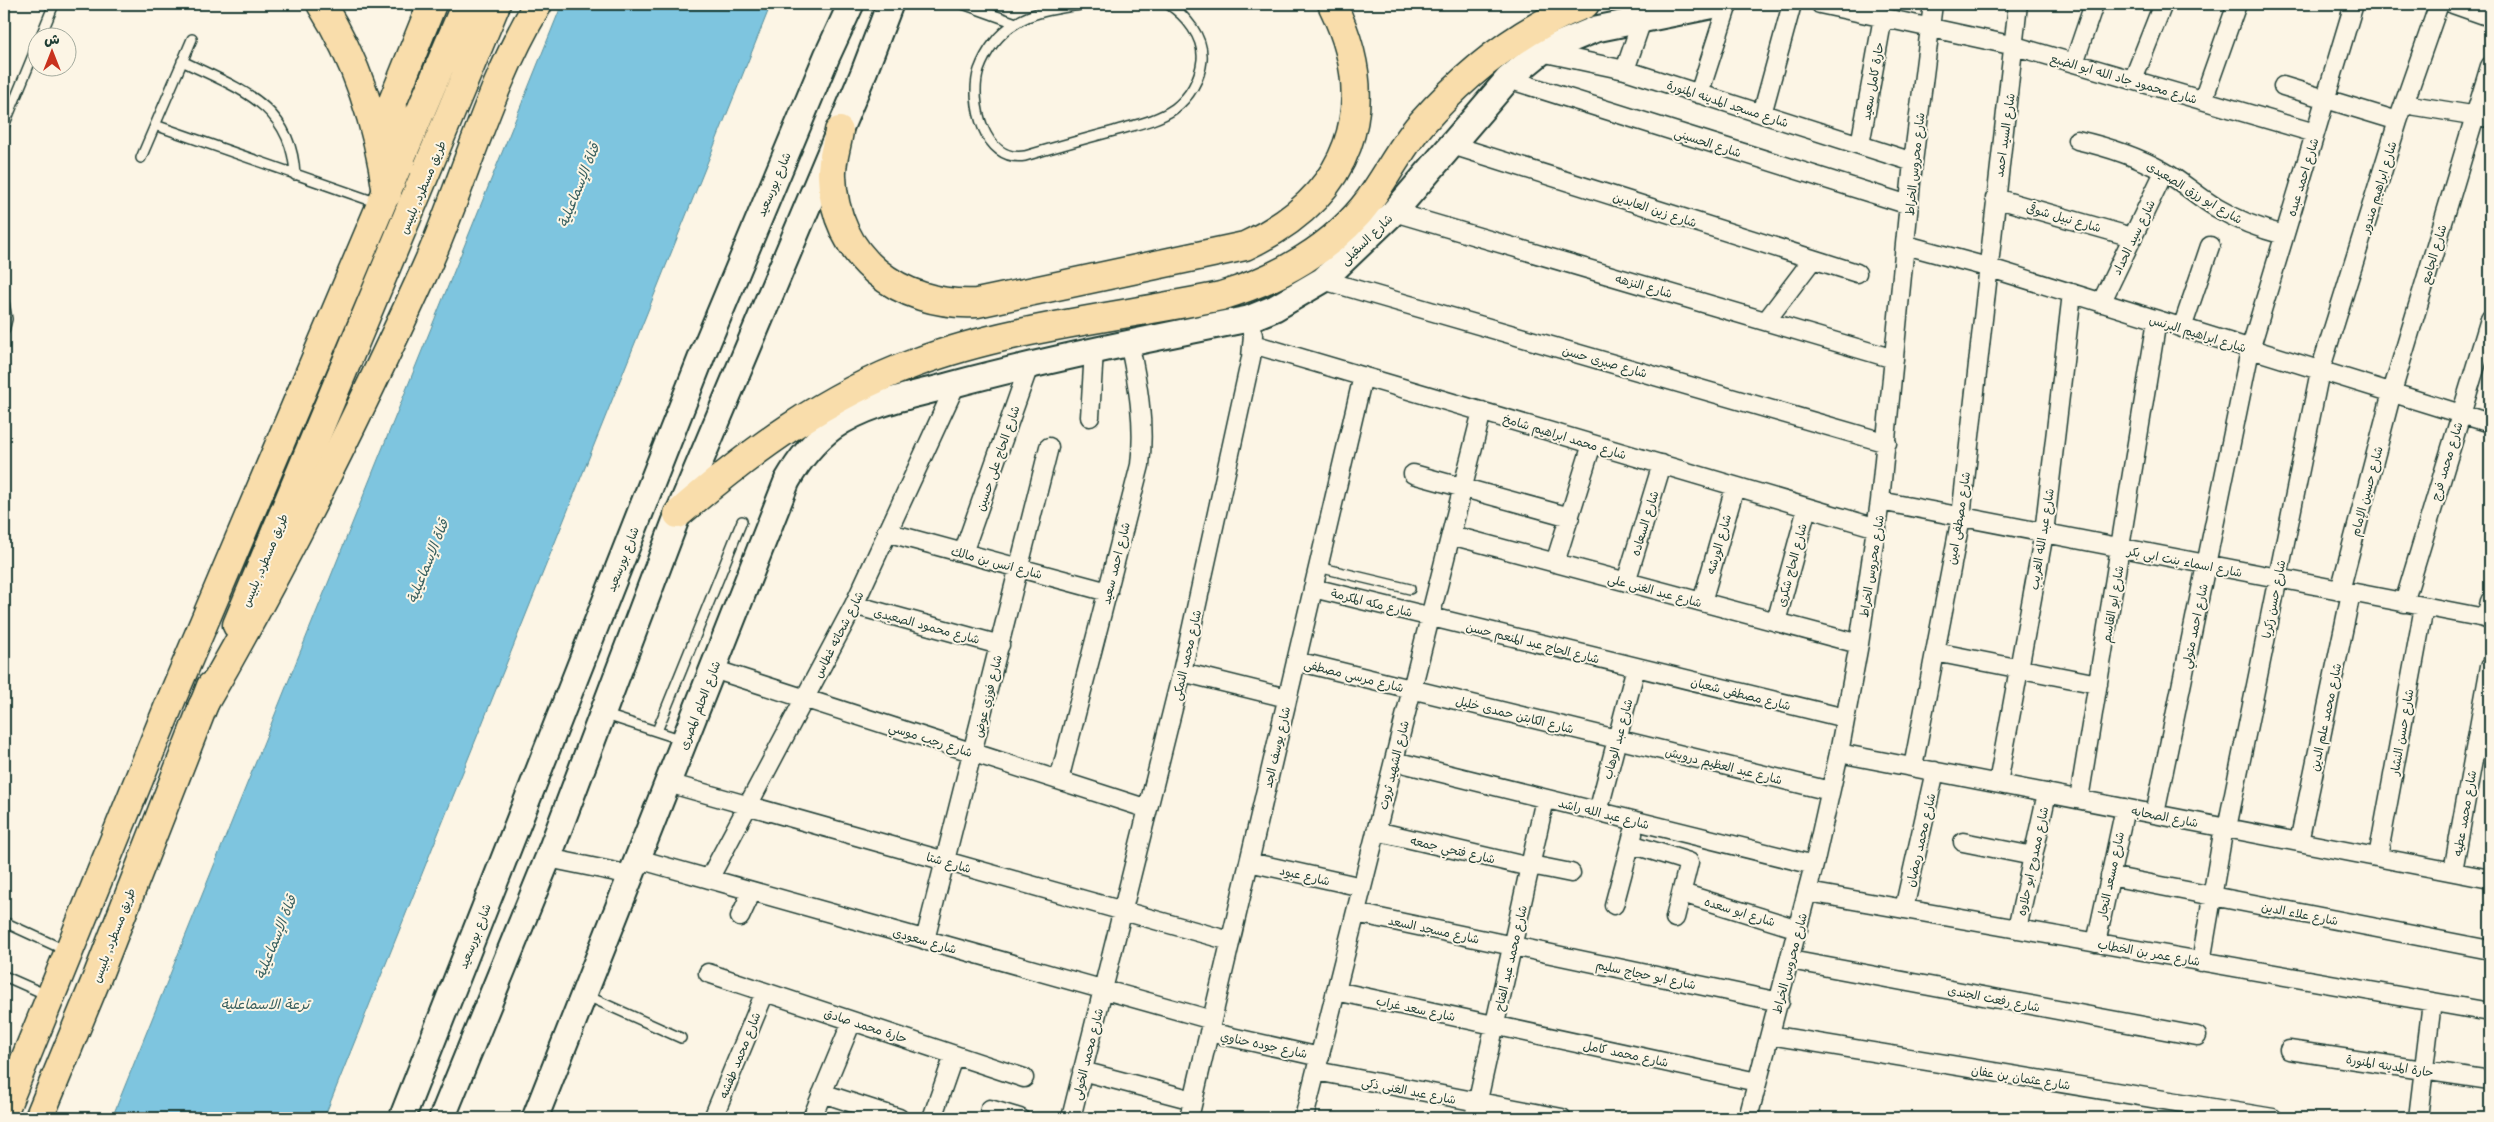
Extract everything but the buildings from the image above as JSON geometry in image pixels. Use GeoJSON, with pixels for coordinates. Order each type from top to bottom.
{"type":"FeatureCollection","features":[{"type":"Feature","properties":{"kind":"main road"},"geometry":{"type":"LineString","coordinates":[[321,4],[343,41],[366,96],[376,128],[385,200]]}},
{"type":"Feature","properties":{"kind":"main road"},"geometry":{"type":"LineString","coordinates":[[400,163],[392,134],[392,102],[432,4]]}},
{"type":"Feature","properties":{"kind":"main road"},"geometry":{"type":"LineString","coordinates":[[4,1111],[172,698],[385,200],[466,4]]}},
{"type":"Feature","properties":{"kind":"main road","name":"طريق مسطرد, بلبيس"},"geometry":{"type":"LineString","coordinates":[[39,1118],[96,980],[202,707],[496,4]]}},
{"type":"Feature","properties":{"kind":"main road"},"geometry":{"type":"LineString","coordinates":[[202,707],[262,604],[425,269],[510,55],[538,4]]}},
{"type":"Feature","properties":{"kind":"main road","name":"شارع بورسعيد"},"geometry":{"type":"LineString","coordinates":[[402,1118],[703,353],[827,56],[851,4]]}},
{"type":"Feature","properties":{"kind":"main road"},"geometry":{"type":"LineString","coordinates":[[442,1118],[548,858],[678,514],[839,131],[890,4]]}},
{"type":"Feature","properties":{"kind":"main road"},"geometry":{"type":"LineString","coordinates":[[839,131],[832,174],[836,209],[842,226],[856,250],[874,270],[904,291],[922,298],[940,302],[977,303],[1245,246],[1282,227],[1312,200],[1326,184],[1347,147],[1354,126],[1356,85],[1348,43],[1332,4]]}},
{"type":"Feature","properties":{"kind":"main road"},"geometry":{"type":"LineString","coordinates":[[678,514],[733,467],[781,432],[832,401],[915,362],[1023,334],[1221,296],[1249,288],[1290,268],[1328,243],[1350,222],[1370,200],[1401,149],[1420,125],[1462,82],[1513,42],[1585,4]]}},
{"type":"Feature","properties":{"kind":"main road","name":"شارع السقيلى"},"geometry":{"type":"LineString","coordinates":[[956,384],[1030,364],[1248,319],[1275,308],[1323,280],[1394,212],[1508,79],[1540,52],[1596,29],[1720,4]]}},
{"type":"Feature","properties":{"kind":"main road","name":"شارع الحلم المصرى"},"geometry":{"type":"LineString","coordinates":[[535,1118],[787,481],[799,460],[815,442],[855,414],[876,405],[956,384]]}},
{"type":"Feature","properties":{"kind":"street"},"geometry":{"type":"LineString","coordinates":[[1698,94],[1728,4]]}},
{"type":"Feature","properties":{"kind":"street"},"geometry":{"type":"LineString","coordinates":[[1762,114],[1792,4]]}},
{"type":"Feature","properties":{"kind":"street"},"geometry":{"type":"LineString","coordinates":[[1820,4],[1883,17],[1900,12],[1931,27]]}},
{"type":"Feature","properties":{"kind":"street","name":"شارع محروس الخراط"},"geometry":{"type":"LineString","coordinates":[[1752,1118],[1757,1082],[1808,892],[1839,753],[1859,644],[1887,443],[1913,162],[1933,4]]}},
{"type":"Feature","properties":{"kind":"street","name":"شارع السيد احمد"},"geometry":{"type":"LineString","coordinates":[[1987,267],[2015,46],[2018,4]]}},
{"type":"Feature","properties":{"kind":"street"},"geometry":{"type":"LineString","coordinates":[[2074,63],[2094,4]]}},
{"type":"Feature","properties":{"kind":"street"},"geometry":{"type":"LineString","coordinates":[[2133,80],[2163,4]]}},
{"type":"Feature","properties":{"kind":"street"},"geometry":{"type":"LineString","coordinates":[[2203,100],[2237,4]]}},
{"type":"Feature","properties":{"kind":"street","name":"شارع احمد عبده"},"geometry":{"type":"LineString","coordinates":[[2250,350],[2354,4]]}},
{"type":"Feature","properties":{"kind":"street","name":"شارع ابراهيم مندور"},"geometry":{"type":"LineString","coordinates":[[2320,371],[2398,121],[2439,4]]}},
{"type":"Feature","properties":{"kind":"street"},"geometry":{"type":"LineString","coordinates":[[2453,4],[2490,17]]}},
{"type":"Feature","properties":{"kind":"street","name":"حارة كامل سعيد"},"geometry":{"type":"LineString","coordinates":[[1860,145],[1883,17]]}},
{"type":"Feature","properties":{"kind":"street"},"geometry":{"type":"LineString","coordinates":[[1625,70],[1642,20]]}},
{"type":"Feature","properties":{"kind":"street","name":"شارع محمود جاد الله ابو الضبع"},"geometry":{"type":"LineString","coordinates":[[1931,27],[2015,46],[2315,133]]}},
{"type":"Feature","properties":{"kind":"street","name":"شارع مسجد المدينه المنورة"},"geometry":{"type":"LineString","coordinates":[[1540,52],[1625,70],[1913,162]]}},
{"type":"Feature","properties":{"kind":"street","name":"شارع الجامع"},"geometry":{"type":"LineString","coordinates":[[2392,392],[2482,118],[2490,66]]}},
{"type":"Feature","properties":{"kind":"street","name":"شارع الحسينى"},"geometry":{"type":"LineString","coordinates":[[1508,79],[1909,205]]}},
{"type":"Feature","properties":{"kind":"street"},"geometry":{"type":"LineString","coordinates":[[2282,86],[2398,121]]}},
{"type":"Feature","properties":{"kind":"street"},"geometry":{"type":"LineString","coordinates":[[2404,104],[2482,118]]}},
{"type":"Feature","properties":{"kind":"street","name":"شارع ابو رزق الصعيدى"},"geometry":{"type":"LineString","coordinates":[[2077,140],[2122,152],[2164,172],[2216,208],[2256,227],[2284,235]]}},
{"type":"Feature","properties":{"kind":"street","name":"شارع زين العابدين"},"geometry":{"type":"LineString","coordinates":[[1452,145],[1857,273]]}},
{"type":"Feature","properties":{"kind":"street","name":"شارع سيد الحداد"},"geometry":{"type":"LineString","coordinates":[[2101,303],[2164,172]]}},
{"type":"Feature","properties":{"kind":"street","name":"شارع نبيل شوقى"},"geometry":{"type":"LineString","coordinates":[[1995,198],[2132,237]]}},
{"type":"Feature","properties":{"kind":"street","name":"شارع النزهه"},"geometry":{"type":"LineString","coordinates":[[1394,212],[1894,359]]}},
{"type":"Feature","properties":{"kind":"street","name":"شارع ابراهيم البرنس"},"geometry":{"type":"LineString","coordinates":[[1906,245],[1987,267],[2490,423]]}},
{"type":"Feature","properties":{"kind":"street"},"geometry":{"type":"LineString","coordinates":[[2182,328],[2210,246]]}},
{"type":"Feature","properties":{"kind":"street"},"geometry":{"type":"LineString","coordinates":[[1766,321],[1813,259]]}},
{"type":"Feature","properties":{"kind":"street","name":"شارع مصطفى امين"},"geometry":{"type":"LineString","coordinates":[[1913,767],[1961,517],[1987,267]]}},
{"type":"Feature","properties":{"kind":"street","name":"شارع صبرى حسن"},"geometry":{"type":"LineString","coordinates":[[1323,280],[1887,443]]}},
{"type":"Feature","properties":{"kind":"street","name":"شارع عبد الله الغريب"},"geometry":{"type":"LineString","coordinates":[[1998,783],[2044,533],[2072,293]]}},
{"type":"Feature","properties":{"kind":"street","name":"شارع محمد النمكى"},"geometry":{"type":"LineString","coordinates":[[1103,989],[1182,672],[1253,344],[1248,319]]}},
{"type":"Feature","properties":{"kind":"street","name":"شارع محمد فرج"},"geometry":{"type":"LineString","coordinates":[[2404,603],[2490,319]]}},
{"type":"Feature","properties":{"kind":"street","name":"شارع ابو القاسم"},"geometry":{"type":"LineString","coordinates":[[2078,799],[2121,548],[2157,320]]}},
{"type":"Feature","properties":{"kind":"street","name":"شارع احمد سعيد"},"geometry":{"type":"LineString","coordinates":[[1059,780],[1140,465],[1142,445],[1141,404],[1130,342]]}},
{"type":"Feature","properties":{"kind":"street","name":"شارع محمد ابراهيم شامخ"},"geometry":{"type":"LineString","coordinates":[[1253,344],[1876,528]]}},
{"type":"Feature","properties":{"kind":"street"},"geometry":{"type":"LineString","coordinates":[[1090,417],[1094,350]]}},
{"type":"Feature","properties":{"kind":"street","name":"شارع احمد متولي"},"geometry":{"type":"LineString","coordinates":[[2155,814],[2250,350]]}},
{"type":"Feature","properties":{"kind":"street","name":"شارع الحاج على حسين"},"geometry":{"type":"LineString","coordinates":[[963,553],[1030,364]]}},
{"type":"Feature","properties":{"kind":"street","name":"شارع حسن زكريا"},"geometry":{"type":"LineString","coordinates":[[2201,962],[2225,827],[2320,371]]}},
{"type":"Feature","properties":{"kind":"street","name":"شارع يوسف الجد"},"geometry":{"type":"LineString","coordinates":[[1189,1118],[1363,376]]}},
{"type":"Feature","properties":{"kind":"street","name":"شارع شحاته غطاس"},"geometry":{"type":"LineString","coordinates":[[709,879],[854,605],[886,532],[956,384]]}},
{"type":"Feature","properties":{"kind":"street","name":"شارع حسين الإمام"},"geometry":{"type":"LineString","coordinates":[[2345,592],[2392,392]]}},
{"type":"Feature","properties":{"kind":"street","name":"شارع الشهيد ثروت"},"geometry":{"type":"LineString","coordinates":[[1304,1118],[1482,411]]}},
{"type":"Feature","properties":{"kind":"street"},"geometry":{"type":"LineString","coordinates":[[1555,563],[1592,444]]}},
{"type":"Feature","properties":{"kind":"street","name":"شارع فوزي عوض"},"geometry":{"type":"LineString","coordinates":[[925,940],[1049,447]]}},
{"type":"Feature","properties":{"kind":"street","name":"شارع السعاده"},"geometry":{"type":"LineString","coordinates":[[1626,582],[1662,464]]}},
{"type":"Feature","properties":{"kind":"street"},"geometry":{"type":"LineString","coordinates":[[1413,474],[1570,517]]}},
{"type":"Feature","properties":{"kind":"street","name":"شارع الورشه"},"geometry":{"type":"LineString","coordinates":[[1702,602],[1735,486]]}},
{"type":"Feature","properties":{"kind":"street","name":"شارع اسماء بنت ابى بكر"},"geometry":{"type":"LineString","coordinates":[[1880,501],[2488,619]]}},
{"type":"Feature","properties":{"kind":"street","name":"شارع الحاج شكرى"},"geometry":{"type":"LineString","coordinates":[[1776,622],[1807,508]]}},
{"type":"Feature","properties":{"kind":"street","name":"شارع انس بن مالك"},"geometry":{"type":"LineString","coordinates":[[886,532],[1108,592]]}},
{"type":"Feature","properties":{"kind":"street","name":"شارع عبد الغنى على"},"geometry":{"type":"LineString","coordinates":[[1451,535],[1859,644]]}},
{"type":"Feature","properties":{"kind":"street","name":"شارع مكه المكرمة"},"geometry":{"type":"LineString","coordinates":[[1313,588],[1430,616]]}},
{"type":"Feature","properties":{"kind":"street","name":"شارع محمد علم الدين"},"geometry":{"type":"LineString","coordinates":[[2300,842],[2345,592]]}},
{"type":"Feature","properties":{"kind":"street"},"geometry":{"type":"LineString","coordinates":[[2488,619],[2490,601]]}},
{"type":"Feature","properties":{"kind":"street","name":"شارع محمود الصعيدى"},"geometry":{"type":"LineString","coordinates":[[854,605],[1000,645]]}},
{"type":"Feature","properties":{"kind":"street","name":"شارع حسن النشار"},"geometry":{"type":"LineString","coordinates":[[2378,857],[2424,607]]}},
{"type":"Feature","properties":{"kind":"street","name":"شارع الحاج عبد المنعم حسن"},"geometry":{"type":"LineString","coordinates":[[1430,616],[1636,667]]}},
{"type":"Feature","properties":{"kind":"street"},"geometry":{"type":"LineString","coordinates":[[1935,652],[2098,684]]}},
{"type":"Feature","properties":{"kind":"street","name":"شارع مرسى مصطفى"},"geometry":{"type":"LineString","coordinates":[[1296,661],[1412,689]]}},
{"type":"Feature","properties":{"kind":"street","name":"شارع محمد عطيه"},"geometry":{"type":"LineString","coordinates":[[2453,871],[2490,666]]}},
{"type":"Feature","properties":{"kind":"street","name":"شارع مصطفى شعبان"},"geometry":{"type":"LineString","coordinates":[[1636,667],[1845,718]]}},
{"type":"Feature","properties":{"kind":"street","name":"شارع عبد الوهاب"},"geometry":{"type":"LineString","coordinates":[[1598,812],[1636,667]]}},
{"type":"Feature","properties":{"kind":"street","name":"شارع رجب موسي"},"geometry":{"type":"LineString","coordinates":[[713,669],[1148,809]]}},
{"type":"Feature","properties":{"kind":"street"},"geometry":{"type":"LineString","coordinates":[[1182,672],[1287,698]]}},
{"type":"Feature","properties":{"kind":"street","name":"شارع الكابتن حمدى خليل"},"geometry":{"type":"LineString","coordinates":[[1412,689],[1617,739]]}},
{"type":"Feature","properties":{"kind":"street","name":"شارع عبد العظيم درويش"},"geometry":{"type":"LineString","coordinates":[[1617,739],[1830,791]]}},
{"type":"Feature","properties":{"kind":"street","name":"شارع الصحابه"},"geometry":{"type":"LineString","coordinates":[[1839,753],[2490,878]]}},
{"type":"Feature","properties":{"kind":"street","name":"شارع عبد الله راشد"},"geometry":{"type":"LineString","coordinates":[[1394,761],[1814,865]]}},
{"type":"Feature","properties":{"kind":"street","name":"شارع محمد رمضان"},"geometry":{"type":"LineString","coordinates":[[1904,909],[1935,771]]}},
{"type":"Feature","properties":{"kind":"street","name":"شارع شتا"},"geometry":{"type":"LineString","coordinates":[[668,783],[1230,941]]}},
{"type":"Feature","properties":{"kind":"street","name":"شارع ممدوح ابو حلاوه"},"geometry":{"type":"LineString","coordinates":[[2017,929],[2047,793]]}},
{"type":"Feature","properties":{"kind":"street","name":"شارع محمد عبد الفتاح"},"geometry":{"type":"LineString","coordinates":[[1476,1111],[1545,798]]}},
{"type":"Feature","properties":{"kind":"street","name":"شارع مسعد النجار"},"geometry":{"type":"LineString","coordinates":[[2096,943],[2124,808]]}},
{"type":"Feature","properties":{"kind":"street"},"geometry":{"type":"LineString","coordinates":[[1614,905],[1637,821]]}},
{"type":"Feature","properties":{"kind":"street","name":"شارع فتحي جمعه"},"geometry":{"type":"LineString","coordinates":[[1376,831],[1530,866],[1571,872]]}},
{"type":"Feature","properties":{"kind":"street"},"geometry":{"type":"LineString","coordinates":[[1963,842],[2033,856]]}},
{"type":"Feature","properties":{"kind":"street"},"geometry":{"type":"LineString","coordinates":[[1630,844],[1688,861],[1690,864],[1675,918]]}},
{"type":"Feature","properties":{"kind":"street","name":"شارع سعودى"},"geometry":{"type":"LineString","coordinates":[[548,858],[635,867],[709,879],[1103,989],[1210,1026]]}},
{"type":"Feature","properties":{"kind":"street","name":"شارع عبود"},"geometry":{"type":"LineString","coordinates":[[1249,862],[1362,888]]}},
{"type":"Feature","properties":{"kind":"street","name":"شارع علاء الدين"},"geometry":{"type":"LineString","coordinates":[[2110,876],[2490,950]]}},
{"type":"Feature","properties":{"kind":"street"},"geometry":{"type":"LineString","coordinates":[[740,917],[752,891]]}},
{"type":"Feature","properties":{"kind":"street","name":"شارع عمر بن الخطاب"},"geometry":{"type":"LineString","coordinates":[[1808,892],[2490,1012]]}},
{"type":"Feature","properties":{"kind":"street","name":"شارع ابو سعده"},"geometry":{"type":"LineString","coordinates":[[1682,893],[1798,929]]}},
{"type":"Feature","properties":{"kind":"street","name":"شارع مسجد السعد"},"geometry":{"type":"LineString","coordinates":[[1356,913],[1513,946]]}},
{"type":"Feature","properties":{"kind":"street","name":"شارع ابو حجاج سليم"},"geometry":{"type":"LineString","coordinates":[[1513,946],[1780,1002]]}},
{"type":"Feature","properties":{"kind":"street","name":"شارع رفعت الجندى"},"geometry":{"type":"LineString","coordinates":[[1790,960],[2197,1036]]}},
{"type":"Feature","properties":{"kind":"street","name":"حارة محمد صادق"},"geometry":{"type":"LineString","coordinates":[[708,972],[1024,1078]]}},
{"type":"Feature","properties":{"kind":"street","name":"شارع محمد الخولى"},"geometry":{"type":"LineString","coordinates":[[1071,1118],[1103,989]]}},
{"type":"Feature","properties":{"kind":"street","name":"شارع سعد غراب"},"geometry":{"type":"LineString","coordinates":[[1336,991],[1495,1024]]}},
{"type":"Feature","properties":{"kind":"street","name":"شارع محمد طفشه"},"geometry":{"type":"LineString","coordinates":[[713,1118],[765,992]]}},
{"type":"Feature","properties":{"kind":"street"},"geometry":{"type":"LineString","coordinates":[[2418,1118],[2432,1002]]}},
{"type":"Feature","properties":{"kind":"street"},"geometry":{"type":"LineString","coordinates":[[812,1118],[852,1021]]}},
{"type":"Feature","properties":{"kind":"street","name":"شارع محمد كامل"},"geometry":{"type":"LineString","coordinates":[[1495,1024],[1757,1082]]}},
{"type":"Feature","properties":{"kind":"street","name":"شارع جوده حناوي"},"geometry":{"type":"LineString","coordinates":[[1210,1026],[1318,1064]]}},
{"type":"Feature","properties":{"kind":"street","name":"شارع عثمان بن عفان"},"geometry":{"type":"LineString","coordinates":[[1770,1035],[2273,1118]]}},
{"type":"Feature","properties":{"kind":"street","name":"حارة المدينه المنورة"},"geometry":{"type":"LineString","coordinates":[[2289,1050],[2490,1080]]}},
{"type":"Feature","properties":{"kind":"street"},"geometry":{"type":"LineString","coordinates":[[932,1118],[954,1055]]}},
{"type":"Feature","properties":{"kind":"street","name":"شارع عبد الغنى ذكى"},"geometry":{"type":"LineString","coordinates":[[1318,1064],[1476,1111],[1562,1118]]}},
{"type":"Feature","properties":{"kind":"street"},"geometry":{"type":"LineString","coordinates":[[1082,1071],[1193,1100]]}},
{"type":"Feature","properties":{"kind":"street"},"geometry":{"type":"LineString","coordinates":[[822,1093],[899,1118]]}},
{"type":"Feature","properties":{"kind":"street"},"geometry":{"type":"LineString","coordinates":[[990,1109],[1020,1118]]}},
{"type":"Feature","properties":{"kind":"lane"},"geometry":{"type":"LineString","coordinates":[[44,28],[54,4]]}},
{"type":"Feature","properties":{"kind":"lane"},"geometry":{"type":"LineString","coordinates":[[963,4],[1016,23]]}},
{"type":"Feature","properties":{"kind":"lane"},"geometry":{"type":"LineString","coordinates":[[1086,4],[1038,14],[1016,23],[998,38],[985,56],[979,71],[976,98],[980,120],[991,140],[1003,153],[1018,157],[1154,119],[1166,114],[1185,99],[1198,77],[1202,53],[1199,41],[1187,20],[1168,4]]}},
{"type":"Feature","properties":{"kind":"lane"},"geometry":{"type":"LineString","coordinates":[[141,158],[192,39]]}},
{"type":"Feature","properties":{"kind":"lane"},"geometry":{"type":"LineString","coordinates":[[182,60],[246,92],[266,107],[288,138],[295,163],[295,176]]}},
{"type":"Feature","properties":{"kind":"lane"},"geometry":{"type":"LineString","coordinates":[[4,126],[28,67]]}},
{"type":"Feature","properties":{"kind":"lane"},"geometry":{"type":"LineString","coordinates":[[155,125],[295,176],[385,200]]}},
{"type":"Feature","properties":{"kind":"lane"},"geometry":{"type":"LineString","coordinates":[[4,302],[6,319],[4,331]]}},
{"type":"Feature","properties":{"kind":"lane"},"geometry":{"type":"LineString","coordinates":[[658,731],[742,521]]}},
{"type":"Feature","properties":{"kind":"lane"},"geometry":{"type":"LineString","coordinates":[[1318,567],[1410,589]]}},
{"type":"Feature","properties":{"kind":"lane"},"geometry":{"type":"LineString","coordinates":[[603,714],[685,740]]}},
{"type":"Feature","properties":{"kind":"lane"},"geometry":{"type":"LineString","coordinates":[[4,922],[69,952]]}},
{"type":"Feature","properties":{"kind":"lane"},"geometry":{"type":"LineString","coordinates":[[4,976],[51,997]]}},
{"type":"Feature","properties":{"kind":"lane"},"geometry":{"type":"LineString","coordinates":[[584,995],[681,1038]]}},
{"type":"Feature","properties":{"kind":"water","name":"ترعة الاسماعلية"},"geometry":{"type":"Polygon","coordinates":[[[562,4],[771,4],[324,1118],[112,1118],[562,4]]]}},
{"type":"Feature","properties":{"kind":"water label","name":"قناة الإسماعيلية"},"geometry":{"type":"Point","coordinates":[578,185]}},
{"type":"Feature","properties":{"kind":"water label","name":"قناة الإسماعيلية"},"geometry":{"type":"Point","coordinates":[427,561]}},
{"type":"Feature","properties":{"kind":"water label","name":"قناة الإسماعيلية"},"geometry":{"type":"Point","coordinates":[275,937]}}]}
